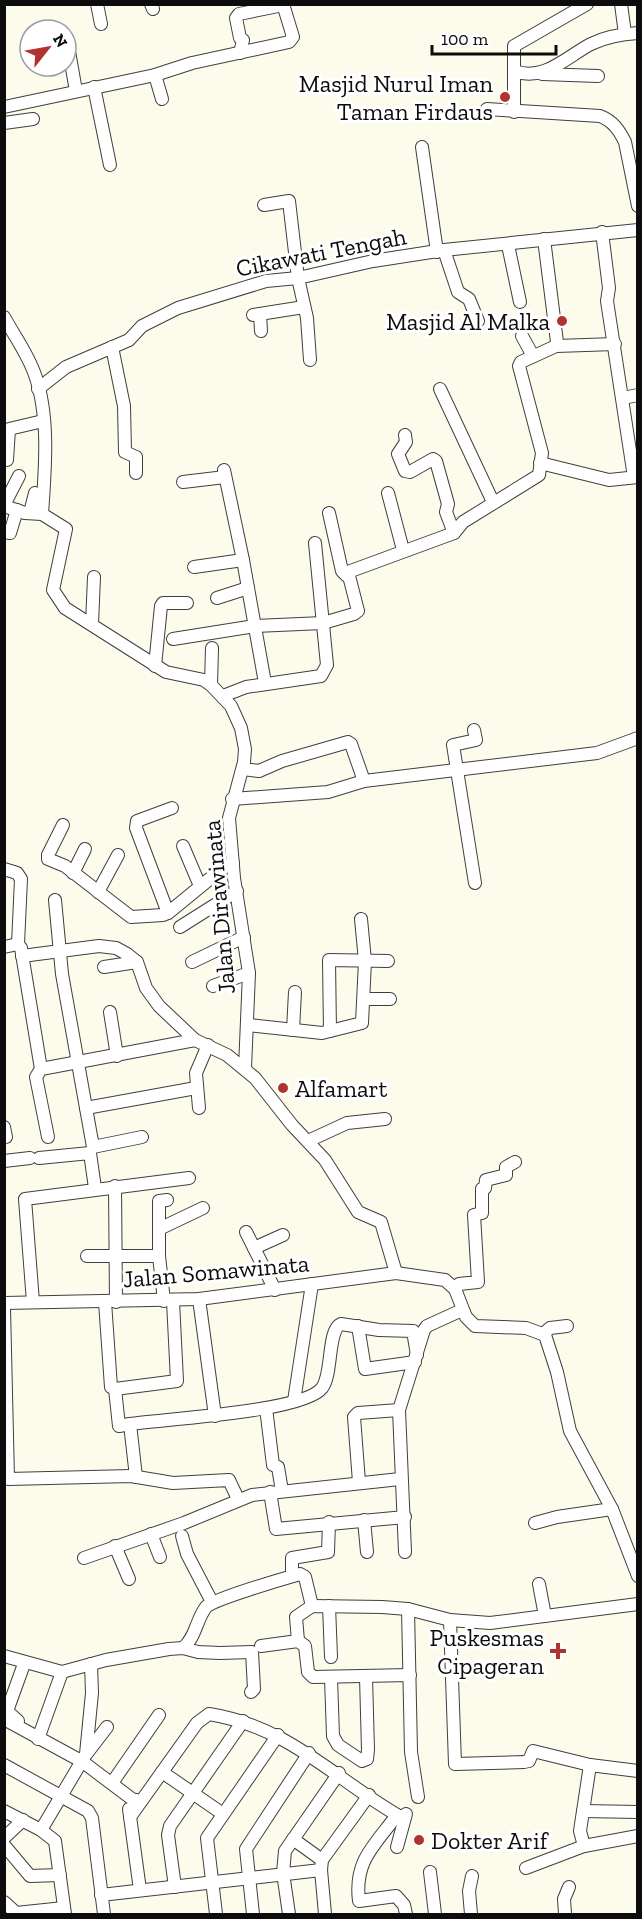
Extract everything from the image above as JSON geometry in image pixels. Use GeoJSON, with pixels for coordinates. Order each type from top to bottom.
{"type":"FeatureCollection","features":[{"type":"Feature","properties":{"kind":"street"},"geometry":{"type":"LineString","coordinates":[[97,4],[101,24]]}},
{"type":"Feature","properties":{"kind":"street"},"geometry":{"type":"LineString","coordinates":[[514,112],[514,46],[587,4]]}},
{"type":"Feature","properties":{"kind":"street"},"geometry":{"type":"LineString","coordinates":[[541,74],[592,44],[631,33],[621,4]]}},
{"type":"Feature","properties":{"kind":"street"},"geometry":{"type":"LineString","coordinates":[[4,107],[155,75],[192,63],[240,53],[291,40],[283,5],[238,9],[236,18],[240,38],[243,40],[240,53]]}},
{"type":"Feature","properties":{"kind":"street"},"geometry":{"type":"LineString","coordinates":[[514,71],[523,74],[598,75]]}},
{"type":"Feature","properties":{"kind":"street"},"geometry":{"type":"LineString","coordinates":[[155,75],[162,99]]}},
{"type":"Feature","properties":{"kind":"street"},"geometry":{"type":"LineString","coordinates":[[74,78],[76,91]]}},
{"type":"Feature","properties":{"kind":"street"},"geometry":{"type":"LineString","coordinates":[[94,87],[110,165]]}},
{"type":"Feature","properties":{"kind":"street"},"geometry":{"type":"LineString","coordinates":[[487,109],[600,116],[607,119],[615,125],[625,142],[638,206]]}},
{"type":"Feature","properties":{"kind":"street"},"geometry":{"type":"LineString","coordinates":[[4,123],[33,119]]}},
{"type":"Feature","properties":{"kind":"street"},"geometry":{"type":"LineString","coordinates":[[422,147],[441,251],[458,292],[469,299],[477,321]]}},
{"type":"Feature","properties":{"kind":"street"},"geometry":{"type":"LineString","coordinates":[[264,205],[289,201],[310,360]]}},
{"type":"Feature","properties":{"kind":"street","name":"Cikawati Tengah"},"geometry":{"type":"LineString","coordinates":[[38,389],[66,367],[129,340],[142,326],[178,308],[266,281],[298,278],[373,261],[441,251],[508,245],[602,232],[638,230]]}},
{"type":"Feature","properties":{"kind":"street"},"geometry":{"type":"LineString","coordinates":[[540,463],[600,479],[636,477],[623,398],[614,372],[615,344],[607,301],[609,288],[602,232]]}},
{"type":"Feature","properties":{"kind":"street"},"geometry":{"type":"LineString","coordinates":[[544,239],[556,346]]}},
{"type":"Feature","properties":{"kind":"street"},"geometry":{"type":"LineString","coordinates":[[508,245],[520,302]]}},
{"type":"Feature","properties":{"kind":"street"},"geometry":{"type":"LineString","coordinates":[[261,331],[256,314],[304,307]]}},
{"type":"Feature","properties":{"kind":"street"},"geometry":{"type":"LineString","coordinates":[[4,317],[30,364],[38,389],[47,462],[30,512],[10,533],[4,532]]}},
{"type":"Feature","properties":{"kind":"street"},"geometry":{"type":"LineString","coordinates":[[522,336],[533,356]]}},
{"type":"Feature","properties":{"kind":"street"},"geometry":{"type":"LineString","coordinates":[[347,576],[348,572],[403,550],[454,534],[463,522],[539,475],[540,442],[519,372],[521,362],[556,346],[615,344]]}},
{"type":"Feature","properties":{"kind":"street"},"geometry":{"type":"LineString","coordinates":[[112,347],[124,406],[125,452],[136,457],[136,473]]}},
{"type":"Feature","properties":{"kind":"street"},"geometry":{"type":"LineString","coordinates":[[440,389],[493,502]]}},
{"type":"Feature","properties":{"kind":"street"},"geometry":{"type":"LineString","coordinates":[[623,398],[638,395]]}},
{"type":"Feature","properties":{"kind":"street"},"geometry":{"type":"LineString","coordinates":[[8,460],[9,429],[43,421]]}},
{"type":"Feature","properties":{"kind":"street"},"geometry":{"type":"LineString","coordinates":[[405,435],[406,442],[398,454],[405,471],[410,472],[433,459],[436,462],[448,504],[446,512],[454,534]]}},
{"type":"Feature","properties":{"kind":"street"},"geometry":{"type":"LineString","coordinates":[[183,482],[224,474],[243,560],[265,683]]}},
{"type":"Feature","properties":{"kind":"street"},"geometry":{"type":"LineString","coordinates":[[20,476],[4,506],[30,512]]}},
{"type":"Feature","properties":{"kind":"street"},"geometry":{"type":"LineString","coordinates":[[30,512],[34,493]]}},
{"type":"Feature","properties":{"kind":"street"},"geometry":{"type":"LineString","coordinates":[[388,493],[403,550]]}},
{"type":"Feature","properties":{"kind":"street","name":"Jalan Dirawinata"},"geometry":{"type":"LineString","coordinates":[[30,512],[66,530],[53,590],[69,612],[92,624],[166,672],[204,680],[223,696],[234,712],[244,739],[243,769],[232,800],[229,818],[228,866],[237,891],[249,973],[248,1025],[244,1057]]}},
{"type":"Feature","properties":{"kind":"street"},"geometry":{"type":"LineString","coordinates":[[173,639],[255,626],[323,623],[358,611],[347,576],[342,571],[329,513]]}},
{"type":"Feature","properties":{"kind":"street"},"geometry":{"type":"LineString","coordinates":[[223,696],[265,683],[321,676],[327,665],[315,543]]}},
{"type":"Feature","properties":{"kind":"street"},"geometry":{"type":"LineString","coordinates":[[194,567],[243,560]]}},
{"type":"Feature","properties":{"kind":"street"},"geometry":{"type":"LineString","coordinates":[[92,624],[94,577]]}},
{"type":"Feature","properties":{"kind":"street"},"geometry":{"type":"LineString","coordinates":[[218,598],[248,588]]}},
{"type":"Feature","properties":{"kind":"street"},"geometry":{"type":"LineString","coordinates":[[155,666],[161,606],[163,603],[187,603]]}},
{"type":"Feature","properties":{"kind":"street"},"geometry":{"type":"LineString","coordinates":[[211,685],[212,648]]}},
{"type":"Feature","properties":{"kind":"street"},"geometry":{"type":"LineString","coordinates":[[474,730],[476,740],[453,745],[459,768],[475,884]]}},
{"type":"Feature","properties":{"kind":"street"},"geometry":{"type":"LineString","coordinates":[[232,800],[328,792],[364,781],[597,753],[638,738]]}},
{"type":"Feature","properties":{"kind":"street"},"geometry":{"type":"LineString","coordinates":[[243,769],[259,771],[282,761],[348,742],[351,744],[364,781]]}},
{"type":"Feature","properties":{"kind":"street"},"geometry":{"type":"LineString","coordinates":[[168,913],[136,828],[137,821],[172,808]]}},
{"type":"Feature","properties":{"kind":"street"},"geometry":{"type":"LineString","coordinates":[[63,825],[48,857],[134,918],[168,913],[198,881],[228,866]]}},
{"type":"Feature","properties":{"kind":"street"},"geometry":{"type":"LineString","coordinates":[[183,846],[198,881]]}},
{"type":"Feature","properties":{"kind":"street"},"geometry":{"type":"LineString","coordinates":[[73,873],[85,849]]}},
{"type":"Feature","properties":{"kind":"street"},"geometry":{"type":"LineString","coordinates":[[98,892],[118,855]]}},
{"type":"Feature","properties":{"kind":"street"},"geometry":{"type":"LineString","coordinates":[[4,869],[17,873],[21,879],[20,950],[41,1069],[36,1077],[48,1137]]}},
{"type":"Feature","properties":{"kind":"street"},"geometry":{"type":"LineString","coordinates":[[180,927],[237,891]]}},
{"type":"Feature","properties":{"kind":"street"},"geometry":{"type":"LineString","coordinates":[[55,900],[59,950],[93,1147],[142,1137]]}},
{"type":"Feature","properties":{"kind":"street","name":"Jalan Dirawinata"},"geometry":{"type":"LineString","coordinates":[[248,1025],[330,1032],[362,1023],[365,961],[361,919]]}},
{"type":"Feature","properties":{"kind":"street"},"geometry":{"type":"LineString","coordinates":[[192,962],[244,937]]}},
{"type":"Feature","properties":{"kind":"street"},"geometry":{"type":"LineString","coordinates":[[4,947],[20,950],[59,950],[99,946],[116,948],[137,962],[150,995],[195,1040],[244,1057],[335,1174],[358,1212],[381,1222],[396,1273]]}},
{"type":"Feature","properties":{"kind":"street"},"geometry":{"type":"LineString","coordinates":[[330,1032],[329,960],[388,961]]}},
{"type":"Feature","properties":{"kind":"street"},"geometry":{"type":"LineString","coordinates":[[104,967],[137,962]]}},
{"type":"Feature","properties":{"kind":"street"},"geometry":{"type":"LineString","coordinates":[[213,986],[249,973]]}},
{"type":"Feature","properties":{"kind":"street"},"geometry":{"type":"LineString","coordinates":[[293,1030],[295,992]]}},
{"type":"Feature","properties":{"kind":"street"},"geometry":{"type":"LineString","coordinates":[[364,999],[390,999]]}},
{"type":"Feature","properties":{"kind":"street"},"geometry":{"type":"LineString","coordinates":[[110,1012],[117,1056]]}},
{"type":"Feature","properties":{"kind":"street"},"geometry":{"type":"LineString","coordinates":[[41,1069],[195,1040]]}},
{"type":"Feature","properties":{"kind":"street"},"geometry":{"type":"LineString","coordinates":[[199,1108],[196,1073],[208,1045]]}},
{"type":"Feature","properties":{"kind":"street"},"geometry":{"type":"LineString","coordinates":[[86,1108],[196,1088]]}},
{"type":"Feature","properties":{"kind":"street"},"geometry":{"type":"LineString","coordinates":[[308,1141],[338,1125],[385,1119]]}},
{"type":"Feature","properties":{"kind":"street"},"geometry":{"type":"LineString","coordinates":[[4,1161],[90,1153],[95,1188]]}},
{"type":"Feature","properties":{"kind":"street"},"geometry":{"type":"LineString","coordinates":[[514,1162],[506,1167],[506,1175],[486,1180],[485,1188],[482,1189],[482,1214],[474,1215],[478,1282],[459,1284],[455,1289],[462,1310],[475,1326],[526,1328],[543,1334],[551,1352],[575,1444],[599,1482],[612,1509],[637,1573]]}},
{"type":"Feature","properties":{"kind":"street"},"geometry":{"type":"LineString","coordinates":[[33,1302],[25,1199],[95,1188],[189,1178]]}},
{"type":"Feature","properties":{"kind":"street"},"geometry":{"type":"LineString","coordinates":[[115,1186],[117,1256],[110,1302],[110,1371],[111,1387],[115,1389],[119,1426],[266,1408],[314,1394],[324,1384],[336,1326],[345,1323],[379,1330],[412,1331],[416,1358]]}},
{"type":"Feature","properties":{"kind":"street"},"geometry":{"type":"LineString","coordinates":[[115,1389],[177,1381],[169,1301],[159,1256],[159,1200],[167,1200]]}},
{"type":"Feature","properties":{"kind":"street"},"geometry":{"type":"LineString","coordinates":[[159,1229],[203,1208]]}},
{"type":"Feature","properties":{"kind":"street"},"geometry":{"type":"LineString","coordinates":[[246,1232],[274,1290]]}},
{"type":"Feature","properties":{"kind":"street"},"geometry":{"type":"LineString","coordinates":[[255,1248],[283,1235]]}},
{"type":"Feature","properties":{"kind":"street"},"geometry":{"type":"LineString","coordinates":[[87,1256],[159,1256]]}},
{"type":"Feature","properties":{"kind":"street","name":"Jalan Somawinata"},"geometry":{"type":"LineString","coordinates":[[4,1303],[199,1299],[396,1273],[440,1278],[455,1289]]}},
{"type":"Feature","properties":{"kind":"street"},"geometry":{"type":"LineString","coordinates":[[294,1401],[312,1284]]}},
{"type":"Feature","properties":{"kind":"street"},"geometry":{"type":"LineString","coordinates":[[199,1299],[215,1416]]}},
{"type":"Feature","properties":{"kind":"street"},"geometry":{"type":"LineString","coordinates":[[4,1308],[7,1479],[136,1477],[173,1483],[229,1480],[238,1499]]}},
{"type":"Feature","properties":{"kind":"street"},"geometry":{"type":"LineString","coordinates":[[405,1552],[404,1487],[400,1479],[399,1410],[424,1330],[462,1310]]}},
{"type":"Feature","properties":{"kind":"street"},"geometry":{"type":"LineString","coordinates":[[358,1326],[364,1369],[416,1358]]}},
{"type":"Feature","properties":{"kind":"street"},"geometry":{"type":"LineString","coordinates":[[543,1334],[550,1328],[567,1326]]}},
{"type":"Feature","properties":{"kind":"street"},"geometry":{"type":"LineString","coordinates":[[266,1408],[273,1465],[278,1467],[276,1528],[405,1517]]}},
{"type":"Feature","properties":{"kind":"street"},"geometry":{"type":"LineString","coordinates":[[359,1482],[354,1417],[358,1413],[399,1410]]}},
{"type":"Feature","properties":{"kind":"street"},"geometry":{"type":"LineString","coordinates":[[130,1424],[136,1477]]}},
{"type":"Feature","properties":{"kind":"street"},"geometry":{"type":"LineString","coordinates":[[84,1558],[238,1499],[276,1492],[400,1479]]}},
{"type":"Feature","properties":{"kind":"street"},"geometry":{"type":"LineString","coordinates":[[535,1523],[557,1516],[612,1509]]}},
{"type":"Feature","properties":{"kind":"street"},"geometry":{"type":"LineString","coordinates":[[364,1520],[367,1552]]}},
{"type":"Feature","properties":{"kind":"street"},"geometry":{"type":"LineString","coordinates":[[292,1576],[292,1558],[328,1552],[329,1522]]}},
{"type":"Feature","properties":{"kind":"street"},"geometry":{"type":"LineString","coordinates":[[151,1534],[160,1557]]}},
{"type":"Feature","properties":{"kind":"street"},"geometry":{"type":"LineString","coordinates":[[182,1536],[187,1554],[212,1602]]}},
{"type":"Feature","properties":{"kind":"street"},"geometry":{"type":"LineString","coordinates":[[116,1546],[129,1580]]}},
{"type":"Feature","properties":{"kind":"street"},"geometry":{"type":"LineString","coordinates":[[183,1648],[190,1642],[201,1616],[212,1602],[300,1574],[305,1577],[312,1606]]}},
{"type":"Feature","properties":{"kind":"street"},"geometry":{"type":"LineString","coordinates":[[539,1584],[545,1616]]}},
{"type":"Feature","properties":{"kind":"street"},"geometry":{"type":"LineString","coordinates":[[410,1676],[332,1678],[310,1676],[304,1646],[298,1641],[296,1617],[312,1606],[329,1606],[408,1609],[450,1620],[490,1623],[638,1604]]}},
{"type":"Feature","properties":{"kind":"street"},"geometry":{"type":"LineString","coordinates":[[329,1606],[331,1657]]}},
{"type":"Feature","properties":{"kind":"street"},"geometry":{"type":"LineString","coordinates":[[408,1609],[411,1752],[418,1797]]}},
{"type":"Feature","properties":{"kind":"street"},"geometry":{"type":"LineString","coordinates":[[450,1620],[455,1764],[525,1762],[529,1761],[533,1751],[590,1765],[638,1771]]}},
{"type":"Feature","properties":{"kind":"street"},"geometry":{"type":"LineString","coordinates":[[261,1646],[298,1641]]}},
{"type":"Feature","properties":{"kind":"street"},"geometry":{"type":"LineString","coordinates":[[4,1656],[24,1664],[62,1672],[138,1653],[183,1648],[206,1653],[252,1652],[254,1689],[251,1692]]}},
{"type":"Feature","properties":{"kind":"street"},"geometry":{"type":"LineString","coordinates":[[24,1664],[10,1684],[8,1713],[39,1736]]}},
{"type":"Feature","properties":{"kind":"street"},"geometry":{"type":"LineString","coordinates":[[85,1758],[92,1693],[91,1664]]}},
{"type":"Feature","properties":{"kind":"street"},"geometry":{"type":"LineString","coordinates":[[39,1736],[62,1672]]}},
{"type":"Feature","properties":{"kind":"street"},"geometry":{"type":"LineString","coordinates":[[332,1678],[333,1736],[338,1744],[362,1761],[367,1759],[368,1750],[366,1677]]}},
{"type":"Feature","properties":{"kind":"street"},"geometry":{"type":"LineString","coordinates":[[130,1816],[204,1716],[209,1714],[243,1721],[278,1735],[309,1753],[369,1796],[402,1816]]}},
{"type":"Feature","properties":{"kind":"street"},"geometry":{"type":"LineString","coordinates":[[112,1783],[159,1715]]}},
{"type":"Feature","properties":{"kind":"street"},"geometry":{"type":"LineString","coordinates":[[4,1719],[85,1758],[124,1793],[141,1801]]}},
{"type":"Feature","properties":{"kind":"street"},"geometry":{"type":"LineString","coordinates":[[175,1887],[169,1830],[243,1721]]}},
{"type":"Feature","properties":{"kind":"street"},"geometry":{"type":"LineString","coordinates":[[41,1830],[107,1727]]}},
{"type":"Feature","properties":{"kind":"street"},"geometry":{"type":"LineString","coordinates":[[216,1914],[207,1838],[278,1735]]}},
{"type":"Feature","properties":{"kind":"street"},"geometry":{"type":"LineString","coordinates":[[253,1914],[246,1849],[309,1753]]}},
{"type":"Feature","properties":{"kind":"street"},"geometry":{"type":"LineString","coordinates":[[4,1765],[82,1806],[92,1818],[104,1914]]}},
{"type":"Feature","properties":{"kind":"street"},"geometry":{"type":"LineString","coordinates":[[582,1841],[583,1810],[590,1765]]}},
{"type":"Feature","properties":{"kind":"street"},"geometry":{"type":"LineString","coordinates":[[162,1772],[223,1814]]}},
{"type":"Feature","properties":{"kind":"street"},"geometry":{"type":"LineString","coordinates":[[289,1914],[283,1873],[285,1851],[339,1773]]}},
{"type":"Feature","properties":{"kind":"street"},"geometry":{"type":"LineString","coordinates":[[124,1793],[130,1816],[140,1890]]}},
{"type":"Feature","properties":{"kind":"street"},"geometry":{"type":"LineString","coordinates":[[326,1914],[322,1865],[369,1796]]}},
{"type":"Feature","properties":{"kind":"street"},"geometry":{"type":"LineString","coordinates":[[583,1810],[638,1812]]}},
{"type":"Feature","properties":{"kind":"street"},"geometry":{"type":"LineString","coordinates":[[4,1811],[41,1830],[57,1845],[64,1911],[16,1913],[4,1902]]}},
{"type":"Feature","properties":{"kind":"street"},"geometry":{"type":"LineString","coordinates":[[397,1846],[402,1816]]}},
{"type":"Feature","properties":{"kind":"street"},"geometry":{"type":"LineString","coordinates":[[402,1816],[360,1867],[357,1882],[359,1901],[396,1896],[404,1905],[406,1914]]}},
{"type":"Feature","properties":{"kind":"street"},"geometry":{"type":"LineString","coordinates":[[4,1838],[23,1820]]}},
{"type":"Feature","properties":{"kind":"street"},"geometry":{"type":"LineString","coordinates":[[526,1868],[582,1841],[638,1836]]}},
{"type":"Feature","properties":{"kind":"street"},"geometry":{"type":"LineString","coordinates":[[293,1839],[322,1865]]}},
{"type":"Feature","properties":{"kind":"street"},"geometry":{"type":"LineString","coordinates":[[4,1845],[30,1876],[60,1875]]}},
{"type":"Feature","properties":{"kind":"street"},"geometry":{"type":"LineString","coordinates":[[101,1895],[283,1873],[322,1865]]}},
{"type":"Feature","properties":{"kind":"street"},"geometry":{"type":"LineString","coordinates":[[430,1872],[435,1914]]}},
{"type":"Feature","properties":{"kind":"street"},"geometry":{"type":"LineString","coordinates":[[471,1914],[468,1891],[472,1876]]}},
{"type":"Feature","properties":{"kind":"street"},"geometry":{"type":"LineString","coordinates":[[565,1914],[564,1899],[569,1887]]}},
{"type":"Feature","properties":{"kind":"place","name":"Masjid Nurul Iman Taman Firdaus"},"geometry":{"type":"Point","coordinates":[505,97]}},
{"type":"Feature","properties":{"kind":"place","name":"Masjid Al Malka"},"geometry":{"type":"Point","coordinates":[562,321]}},
{"type":"Feature","properties":{"kind":"place","name":"Alfamart"},"geometry":{"type":"Point","coordinates":[283,1088]}},
{"type":"Feature","properties":{"kind":"place","name":"Puskesmas Cipageran"},"geometry":{"type":"Point","coordinates":[558,1651]}},
{"type":"Feature","properties":{"kind":"place","name":"Dokter Arif"},"geometry":{"type":"Point","coordinates":[419,1840]}}]}
